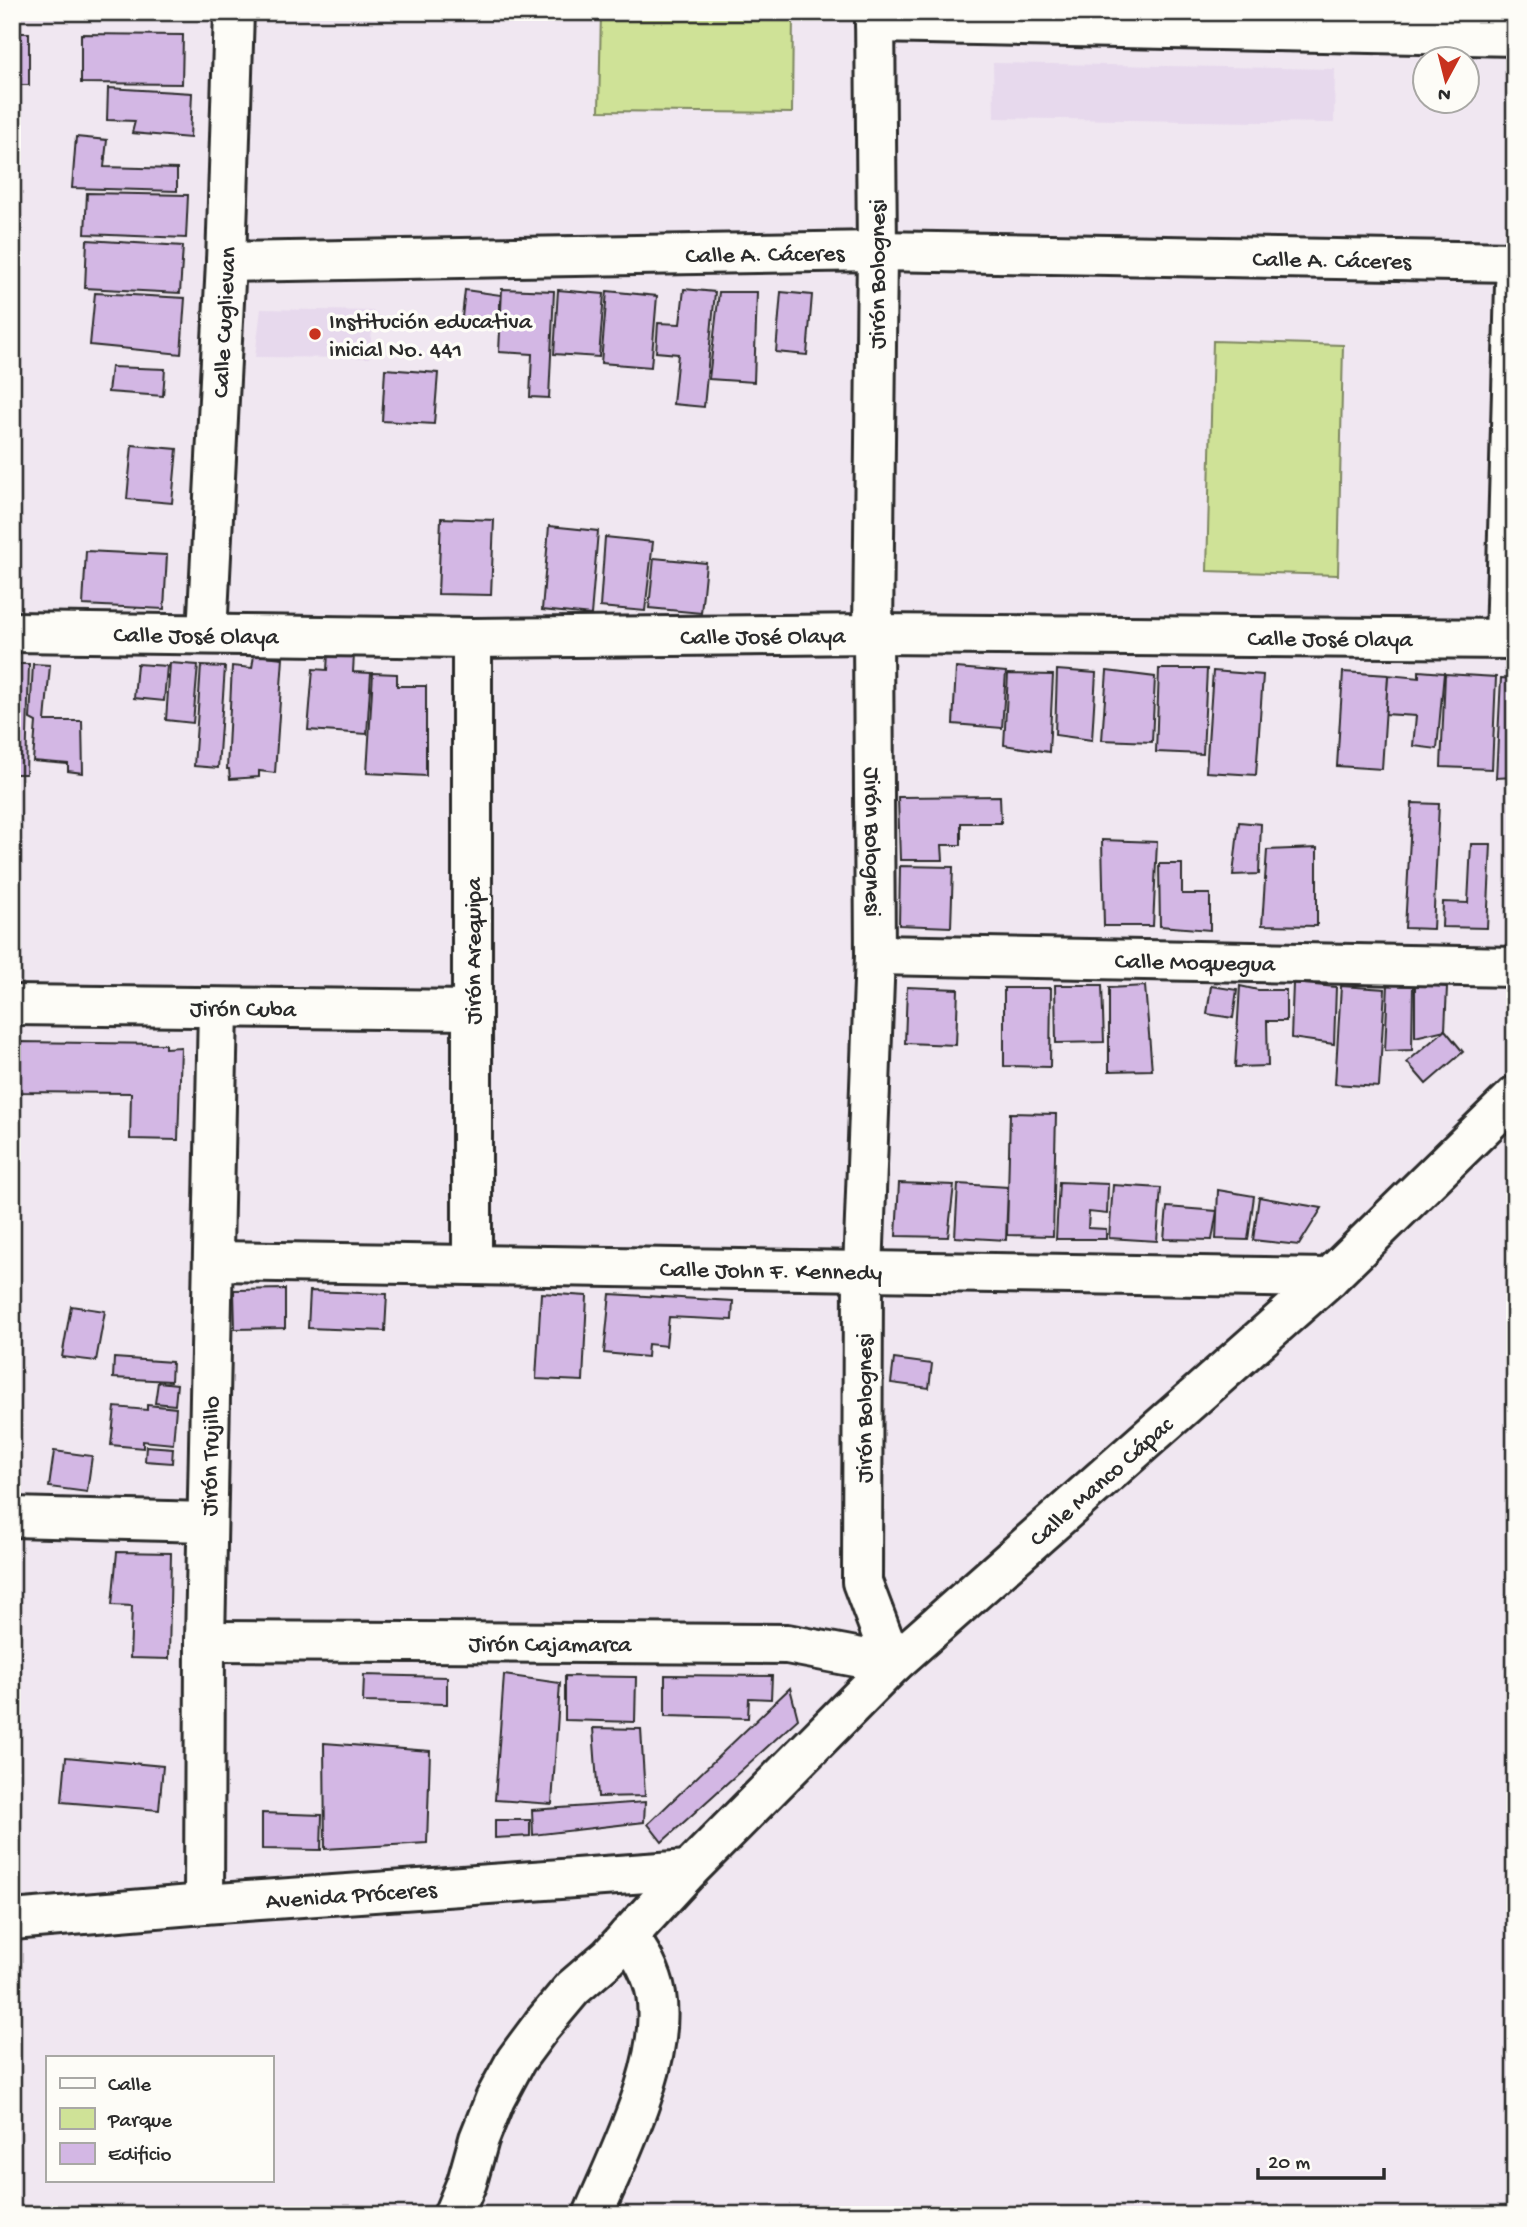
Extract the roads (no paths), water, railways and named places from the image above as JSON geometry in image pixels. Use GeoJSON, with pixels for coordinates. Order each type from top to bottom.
{"type":"FeatureCollection","features":[{"type":"Feature","properties":{"kind":"street","name":"Calle Cuglievan"},"geometry":{"type":"LineString","coordinates":[[207,634],[226,262],[234,12]]}},
{"type":"Feature","properties":{"kind":"street"},"geometry":{"type":"LineString","coordinates":[[875,18],[1515,36]]}},
{"type":"Feature","properties":{"kind":"street","name":"Jirón Bolognesi"},"geometry":{"type":"LineString","coordinates":[[875,18],[875,956],[863,1271],[862,1582],[893,1664]]}},
{"type":"Feature","properties":{"kind":"street","name":"Calle A. Cáceres"},"geometry":{"type":"LineString","coordinates":[[226,262],[877,251],[1515,262]]}},
{"type":"Feature","properties":{"kind":"street"},"geometry":{"type":"LineString","coordinates":[[1510,639],[1515,285]]}},
{"type":"Feature","properties":{"kind":"street","name":"Calle José Olaya"},"geometry":{"type":"LineString","coordinates":[[12,632],[472,638],[873,634],[1510,639]]}},
{"type":"Feature","properties":{"kind":"street","name":"Jirón Arequipa"},"geometry":{"type":"LineString","coordinates":[[472,638],[472,1265]]}},
{"type":"Feature","properties":{"kind":"street","name":"Calle Moquegua"},"geometry":{"type":"LineString","coordinates":[[875,956],[1515,967]]}},
{"type":"Feature","properties":{"kind":"street","name":"Jirón Cuba"},"geometry":{"type":"LineString","coordinates":[[12,1005],[472,1010]]}},
{"type":"Feature","properties":{"kind":"street","name":"Jirón Trujillo"},"geometry":{"type":"LineString","coordinates":[[204,1904],[205,1642],[218,1008]]}},
{"type":"Feature","properties":{"kind":"street","name":"Calle Manco Cápac"},"geometry":{"type":"LineString","coordinates":[[453,2215],[495,2099],[516,2060],[573,1988],[628,1936],[689,1870],[893,1664],[1329,1278],[1515,1096]]}},
{"type":"Feature","properties":{"kind":"street","name":"Calle John F. Kennedy"},"geometry":{"type":"LineString","coordinates":[[213,1261],[1329,1278]]}},
{"type":"Feature","properties":{"kind":"street"},"geometry":{"type":"LineString","coordinates":[[12,1517],[207,1522]]}},
{"type":"Feature","properties":{"kind":"street","name":"Jirón Cajamarca"},"geometry":{"type":"LineString","coordinates":[[205,1642],[787,1644],[893,1664]]}},
{"type":"Feature","properties":{"kind":"street","name":"Avenida Próceres"},"geometry":{"type":"LineString","coordinates":[[12,1920],[689,1870]]}},
{"type":"Feature","properties":{"kind":"street"},"geometry":{"type":"LineString","coordinates":[[593,2215],[648,2078],[656,2036],[656,1994],[641,1954],[628,1936]]}},
{"type":"Feature","properties":{"kind":"place","name":"Institución educativa inicial No. 441"},"geometry":{"type":"Point","coordinates":[315,334]}}]}
